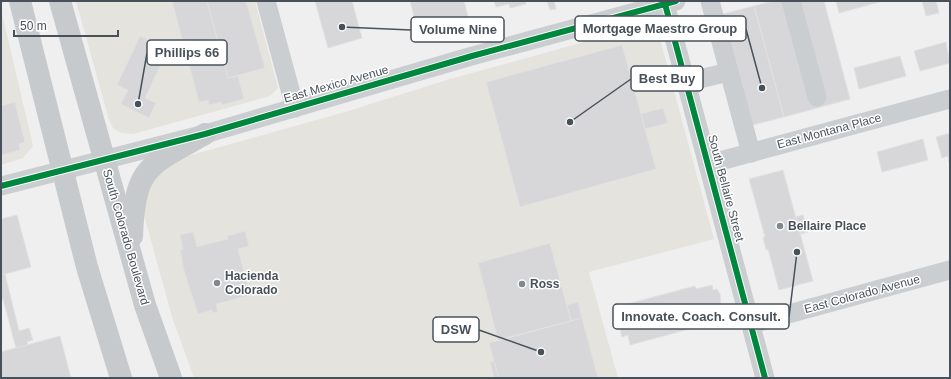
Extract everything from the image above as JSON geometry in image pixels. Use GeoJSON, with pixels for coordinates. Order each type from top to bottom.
{"type":"FeatureCollection","features":[{"type":"Feature","properties":{"kind":"main road"},"geometry":{"type":"LineString","coordinates":[[20,1],[61,171],[98,307],[121,378]]}},
{"type":"Feature","properties":{"kind":"main road","name":"South Colorado Boulevard"},"geometry":{"type":"LineString","coordinates":[[60,1],[104,160],[132,251],[145,305],[171,378]]}},
{"type":"Feature","properties":{"kind":"main road"},"geometry":{"type":"LineString","coordinates":[[132,251],[135,202],[144,176],[156,161],[205,134]]}},
{"type":"Feature","properties":{"kind":"street"},"geometry":{"type":"LineString","coordinates":[[266,1],[295,108]]}},
{"type":"Feature","properties":{"kind":"street"},"geometry":{"type":"LineString","coordinates":[[710,1],[751,153]]}},
{"type":"Feature","properties":{"kind":"street"},"geometry":{"type":"LineString","coordinates":[[791,1],[817,97]]}},
{"type":"Feature","properties":{"kind":"street","name":"East Mexico Avenue"},"geometry":{"type":"LineString","coordinates":[[1,186],[205,134],[472,56],[670,3]]}},
{"type":"Feature","properties":{"kind":"street","name":"South Bellaire Street"},"geometry":{"type":"LineString","coordinates":[[670,3],[686,82],[752,324],[765,378]]}},
{"type":"Feature","properties":{"kind":"street"},"geometry":{"type":"LineString","coordinates":[[686,82],[729,72]]}},
{"type":"Feature","properties":{"kind":"street","name":"East Montana Place"},"geometry":{"type":"LineString","coordinates":[[709,164],[950,99]]}},
{"type":"Feature","properties":{"kind":"street","name":"East Colorado Avenue"},"geometry":{"type":"LineString","coordinates":[[752,324],[950,270]]}},
{"type":"Feature","properties":{"kind":"shaded area"},"geometry":{"type":"Polygon","coordinates":[[[76,1],[255,1],[278,88],[270,96],[133,134],[121,133],[113,128],[109,120],[76,1]]]}},
{"type":"Feature","properties":{"kind":"shaded area"},"geometry":{"type":"Polygon","coordinates":[[[1,9],[33,146],[23,158],[1,165],[1,9]]]}},
{"type":"Feature","properties":{"kind":"shaded area"},"geometry":{"type":"Polygon","coordinates":[[[646,26],[654,30],[660,39],[714,239],[589,272],[618,378],[194,378],[172,317],[144,215],[145,187],[177,159],[345,112],[450,79],[646,26]]]}},
{"type":"Feature","properties":{"kind":"building"},"geometry":{"type":"Polygon","coordinates":[[[172,1],[207,1],[228,78],[238,76],[244,99],[222,105],[221,102],[209,105],[208,100],[199,102],[172,1]]]}},
{"type":"Feature","properties":{"kind":"building"},"geometry":{"type":"Polygon","coordinates":[[[207,1],[246,1],[265,68],[228,78],[207,1]]]}},
{"type":"Feature","properties":{"kind":"building"},"geometry":{"type":"Polygon","coordinates":[[[315,1],[352,1],[362,38],[328,48],[315,1]]]}},
{"type":"Feature","properties":{"kind":"building"},"geometry":{"type":"Polygon","coordinates":[[[410,1],[464,1],[468,17],[418,31],[410,1]]]}},
{"type":"Feature","properties":{"kind":"building"},"geometry":{"type":"Polygon","coordinates":[[[494,1],[526,1],[526,4],[510,8],[509,4],[496,7],[494,1]]]}},
{"type":"Feature","properties":{"kind":"building"},"geometry":{"type":"Polygon","coordinates":[[[547,1],[554,1],[556,9],[550,10],[547,1]]]}},
{"type":"Feature","properties":{"kind":"building"},"geometry":{"type":"Polygon","coordinates":[[[773,1],[824,1],[850,99],[784,117],[754,6],[773,1]]]}},
{"type":"Feature","properties":{"kind":"building"},"geometry":{"type":"Polygon","coordinates":[[[836,1],[883,1],[839,13],[836,1]]]}},
{"type":"Feature","properties":{"kind":"building"},"geometry":{"type":"Polygon","coordinates":[[[922,1],[936,1],[939,13],[926,16],[922,1]]]}},
{"type":"Feature","properties":{"kind":"building"},"geometry":{"type":"Polygon","coordinates":[[[754,6],[784,117],[745,127],[715,16],[754,6]]]}},
{"type":"Feature","properties":{"kind":"building"},"geometry":{"type":"Polygon","coordinates":[[[140,36],[164,48],[159,58],[163,60],[145,98],[156,103],[149,118],[121,104],[128,90],[117,85],[140,36]]]}},
{"type":"Feature","properties":{"kind":"building"},"geometry":{"type":"Polygon","coordinates":[[[946,42],[950,63],[920,71],[914,51],[946,42]]]}},
{"type":"Feature","properties":{"kind":"building"},"geometry":{"type":"Polygon","coordinates":[[[622,45],[656,169],[520,207],[486,82],[622,45]]]}},
{"type":"Feature","properties":{"kind":"building"},"geometry":{"type":"Polygon","coordinates":[[[900,56],[906,76],[859,89],[854,68],[900,56]]]}},
{"type":"Feature","properties":{"kind":"building"},"geometry":{"type":"Polygon","coordinates":[[[15,102],[25,142],[19,144],[20,150],[1,155],[1,106],[15,102]]]}},
{"type":"Feature","properties":{"kind":"building"},"geometry":{"type":"Polygon","coordinates":[[[663,108],[668,123],[645,129],[641,114],[663,108]]]}},
{"type":"Feature","properties":{"kind":"building"},"geometry":{"type":"Polygon","coordinates":[[[950,133],[949,163],[948,156],[942,158],[936,137],[950,133]]]}},
{"type":"Feature","properties":{"kind":"building"},"geometry":{"type":"Polygon","coordinates":[[[923,139],[928,160],[882,172],[877,152],[923,139]]]}},
{"type":"Feature","properties":{"kind":"building","name":"Bellaire Place"},"geometry":{"type":"Polygon","coordinates":[[[783,170],[813,281],[779,290],[768,249],[766,250],[763,237],[765,237],[749,179],[783,170]]]}},
{"type":"Feature","properties":{"kind":"building"},"geometry":{"type":"Polygon","coordinates":[[[17,215],[31,267],[1,275],[1,219],[17,215]]]}},
{"type":"Feature","properties":{"kind":"building"},"geometry":{"type":"Polygon","coordinates":[[[803,215],[808,232],[801,234],[796,217],[803,215]]]}},
{"type":"Feature","properties":{"kind":"building","name":"Hacienda Colorado"},"geometry":{"type":"Polygon","coordinates":[[[245,231],[249,246],[238,249],[250,295],[216,304],[218,312],[212,313],[212,310],[198,314],[184,271],[180,250],[183,249],[180,235],[193,232],[197,247],[228,239],[227,236],[245,231]]]}},
{"type":"Feature","properties":{"kind":"building","name":"Ross"},"geometry":{"type":"Polygon","coordinates":[[[550,243],[571,321],[498,340],[478,263],[550,243]]]}},
{"type":"Feature","properties":{"kind":"building"},"geometry":{"type":"Polygon","coordinates":[[[5,274],[19,331],[29,328],[33,340],[27,342],[28,345],[16,348],[3,299],[2,300],[1,298],[1,275],[5,274]]]}},
{"type":"Feature","properties":{"kind":"building"},"geometry":{"type":"Polygon","coordinates":[[[712,285],[713,290],[717,289],[720,294],[721,305],[715,309],[716,315],[702,318],[704,325],[630,345],[628,335],[622,337],[618,322],[624,321],[620,306],[695,286],[696,289],[712,285]]]}},
{"type":"Feature","properties":{"kind":"building"},"geometry":{"type":"Polygon","coordinates":[[[578,302],[582,318],[571,321],[567,305],[578,302]]]}},
{"type":"Feature","properties":{"kind":"building"},"geometry":{"type":"Polygon","coordinates":[[[582,318],[598,378],[499,378],[489,343],[582,318]]]}},
{"type":"Feature","properties":{"kind":"building"},"geometry":{"type":"Polygon","coordinates":[[[60,336],[71,378],[1,378],[1,352],[60,336]]]}},
{"type":"Feature","properties":{"kind":"building"},"geometry":{"type":"Polygon","coordinates":[[[494,361],[499,378],[494,378],[490,362],[494,361]]]}},
{"type":"Feature","properties":{"kind":"cycle path"},"geometry":{"type":"LineString","coordinates":[[1,186],[205,134],[472,56],[676,1]]}},
{"type":"Feature","properties":{"kind":"cycle path"},"geometry":{"type":"LineString","coordinates":[[665,4],[765,378]]}},
{"type":"Feature","properties":{"kind":"place","name":"Volume Nine"},"geometry":{"type":"Point","coordinates":[342,27]}},
{"type":"Feature","properties":{"kind":"place","name":"Mortgage Maestro Group"},"geometry":{"type":"Point","coordinates":[762,88]}},
{"type":"Feature","properties":{"kind":"place","name":"Phillips 66"},"geometry":{"type":"Point","coordinates":[138,104]}},
{"type":"Feature","properties":{"kind":"place","name":"Best Buy"},"geometry":{"type":"Point","coordinates":[570,122]}},
{"type":"Feature","properties":{"kind":"place","name":"Bellaire Place"},"geometry":{"type":"Point","coordinates":[780,226]}},
{"type":"Feature","properties":{"kind":"place","name":"Innovate. Coach. Consult."},"geometry":{"type":"Point","coordinates":[797,252]}},
{"type":"Feature","properties":{"kind":"place","name":"Hacienda Colorado"},"geometry":{"type":"Point","coordinates":[217,283]}},
{"type":"Feature","properties":{"kind":"place","name":"Ross"},"geometry":{"type":"Point","coordinates":[522,284]}},
{"type":"Feature","properties":{"kind":"place","name":"DSW"},"geometry":{"type":"Point","coordinates":[541,352]}}]}
